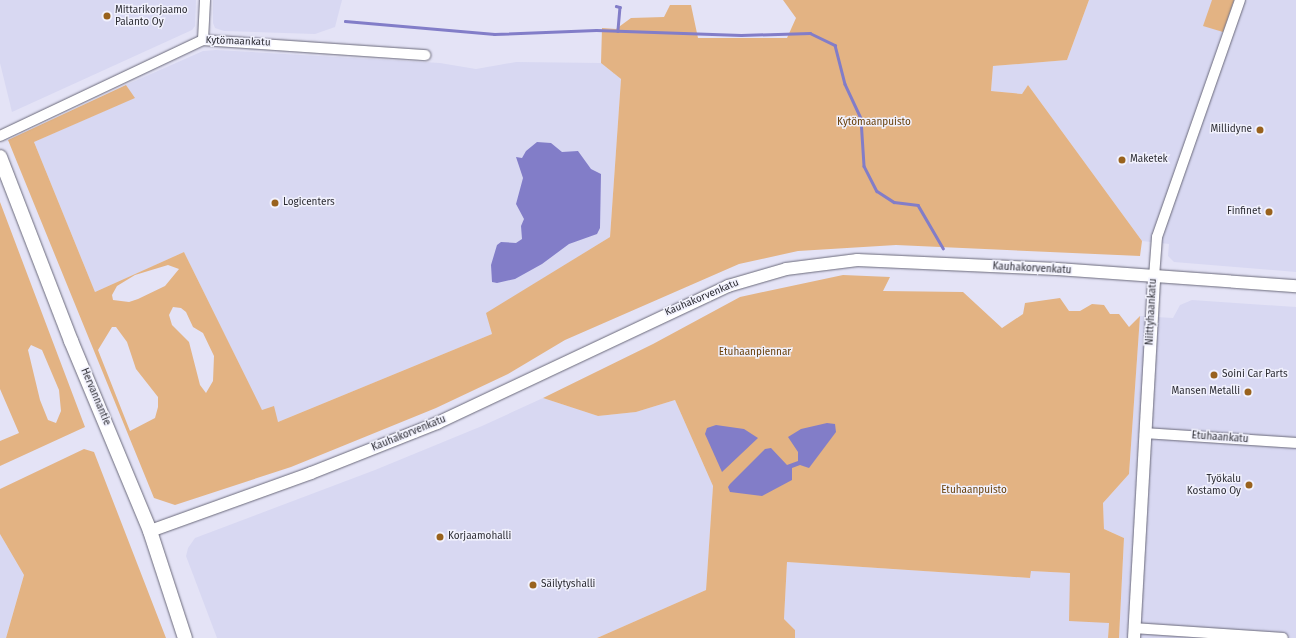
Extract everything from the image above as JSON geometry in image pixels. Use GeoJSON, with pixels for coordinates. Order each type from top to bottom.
{"type":"FeatureCollection","features":[{"type":"Feature","properties":{"kind":"main road","name":"Hervannantie"},"geometry":{"type":"LineString","coordinates":[[0,157],[71,341],[150,531],[184,638]]}},
{"type":"Feature","properties":{"kind":"street"},"geometry":{"type":"LineString","coordinates":[[203,40],[205,0]]}},
{"type":"Feature","properties":{"kind":"street","name":"Niittyhaankatu"},"geometry":{"type":"LineString","coordinates":[[1134,633],[1157,237],[1240,0]]}},
{"type":"Feature","properties":{"kind":"street","name":"Kytömaankatu"},"geometry":{"type":"LineString","coordinates":[[0,136],[203,40],[424,54]]}},
{"type":"Feature","properties":{"kind":"street","name":"Kauhakorvenkatu"},"geometry":{"type":"LineString","coordinates":[[150,531],[395,441],[501,394],[728,286],[786,269],[856,260],[1296,286]]}},
{"type":"Feature","properties":{"kind":"street","name":"Etuhaankatu"},"geometry":{"type":"LineString","coordinates":[[1145,433],[1296,443]]}},
{"type":"Feature","properties":{"kind":"street"},"geometry":{"type":"LineString","coordinates":[[1134,633],[1283,638]]}},
{"type":"Feature","properties":{"kind":"shaded area"},"geometry":{"type":"Polygon","coordinates":[[[0,0],[196,0],[195,26],[192,30],[12,112],[0,63],[0,0]]]}},
{"type":"Feature","properties":{"kind":"shaded area"},"geometry":{"type":"Polygon","coordinates":[[[213,0],[342,0],[335,27],[315,34],[224,31],[215,28],[213,23],[213,0]]]}},
{"type":"Feature","properties":{"kind":"shaded area"},"geometry":{"type":"Polygon","coordinates":[[[1089,0],[1296,0],[1296,272],[1174,262],[1168,256],[1169,244],[1142,241],[1028,85],[1022,94],[991,91],[993,66],[1067,60],[1089,0]]]}},
{"type":"Feature","properties":{"kind":"shaded area"},"geometry":{"type":"Polygon","coordinates":[[[216,50],[440,63],[476,69],[516,62],[601,63],[621,79],[610,237],[487,313],[492,334],[278,422],[262,411],[184,252],[95,292],[34,142],[134,98],[126,85],[203,51],[216,50]]]}},
{"type":"Feature","properties":{"kind":"shaded area"},"geometry":{"type":"Polygon","coordinates":[[[537,142],[551,143],[562,152],[578,151],[591,169],[601,174],[600,228],[597,234],[569,244],[542,264],[515,279],[497,283],[492,282],[491,265],[497,245],[501,242],[516,243],[522,239],[521,226],[524,219],[516,204],[523,178],[516,157],[522,158],[526,151],[537,142]]]}},
{"type":"Feature","properties":{"kind":"shaded area"},"geometry":{"type":"Polygon","coordinates":[[[1192,300],[1296,307],[1296,638],[1119,638],[1124,538],[1104,529],[1103,503],[1129,474],[1140,316],[1173,318],[1180,305],[1192,300]]]}},
{"type":"Feature","properties":{"kind":"shaded area"},"geometry":{"type":"Polygon","coordinates":[[[543,398],[598,416],[636,412],[675,400],[713,486],[706,590],[597,638],[217,638],[186,556],[188,548],[195,538],[375,470],[482,426],[543,398]]]}},
{"type":"Feature","properties":{"kind":"shaded area"},"geometry":{"type":"Polygon","coordinates":[[[827,423],[835,424],[836,432],[809,468],[800,465],[792,468],[792,480],[762,496],[730,492],[728,487],[730,484],[765,449],[771,448],[787,465],[798,461],[798,452],[788,437],[801,429],[827,423]]]}},
{"type":"Feature","properties":{"kind":"shaded area"},"geometry":{"type":"Polygon","coordinates":[[[716,425],[744,429],[758,438],[722,472],[705,434],[707,428],[716,425]]]}},
{"type":"Feature","properties":{"kind":"shaded area"},"geometry":{"type":"Polygon","coordinates":[[[0,534],[24,575],[6,638],[0,638],[0,534]]]}},
{"type":"Feature","properties":{"kind":"shaded area"},"geometry":{"type":"Polygon","coordinates":[[[787,562],[1030,578],[1031,571],[1071,573],[1109,623],[1108,638],[795,638],[795,630],[784,619],[787,562]]]}},
{"type":"Feature","properties":{"kind":"green space","name":"Kytömaanpuisto"},"geometry":{"type":"Polygon","coordinates":[[[783,0],[1089,0],[1067,60],[993,66],[991,91],[1022,94],[1028,85],[1142,241],[1140,256],[896,245],[798,251],[739,264],[565,340],[508,374],[436,408],[291,467],[175,505],[154,498],[8,140],[126,85],[135,98],[34,142],[95,292],[184,252],[262,410],[274,406],[278,422],[492,334],[486,313],[610,237],[621,79],[601,63],[602,28],[616,29],[631,18],[664,17],[670,5],[691,5],[698,38],[787,38],[796,18],[783,0]],[[168,265],[135,275],[117,286],[112,295],[113,300],[129,302],[165,286],[179,269],[168,265]],[[173,307],[169,315],[172,325],[189,342],[200,385],[206,393],[213,381],[214,356],[203,333],[193,327],[186,312],[181,308],[173,307]],[[112,327],[98,350],[130,431],[155,418],[158,407],[158,397],[136,369],[127,342],[116,327],[112,327]]]}},
{"type":"Feature","properties":{"kind":"green space"},"geometry":{"type":"Polygon","coordinates":[[[1212,0],[1234,0],[1223,32],[1203,26],[1212,0]]]}},
{"type":"Feature","properties":{"kind":"green space"},"geometry":{"type":"Polygon","coordinates":[[[0,202],[85,427],[0,466],[0,441],[19,433],[0,389],[0,202]],[[31,345],[28,350],[40,400],[48,420],[56,423],[61,411],[59,390],[42,350],[31,345]]]}},
{"type":"Feature","properties":{"kind":"green space"},"geometry":{"type":"Polygon","coordinates":[[[843,275],[890,277],[883,291],[963,292],[1002,328],[1023,314],[1025,303],[1060,298],[1069,311],[1080,311],[1092,304],[1104,305],[1110,314],[1119,314],[1129,327],[1140,316],[1129,474],[1103,503],[1104,529],[1124,538],[1119,638],[1108,638],[1109,623],[1069,621],[1070,573],[1031,571],[1030,578],[787,562],[784,619],[795,630],[795,638],[597,638],[706,590],[713,486],[675,400],[636,412],[598,416],[543,398],[653,344],[740,297],[843,275]]]}},
{"type":"Feature","properties":{"kind":"green space"},"geometry":{"type":"Polygon","coordinates":[[[84,449],[94,452],[166,638],[6,638],[24,575],[0,534],[0,489],[84,449]]]}},
{"type":"Feature","properties":{"kind":"waterway"},"geometry":{"type":"LineString","coordinates":[[616,6],[620,7],[618,31]]}},
{"type":"Feature","properties":{"kind":"waterway"},"geometry":{"type":"LineString","coordinates":[[345,21],[494,34],[596,30],[741,35],[810,33],[835,45],[845,84],[861,119],[864,166],[877,191],[894,202],[918,205],[943,248]]}},
{"type":"Feature","properties":{"kind":"place","name":"Mittarikorjaamo Palanto Oy"},"geometry":{"type":"Point","coordinates":[107,16]}},
{"type":"Feature","properties":{"kind":"place","name":"Millidyne"},"geometry":{"type":"Point","coordinates":[1260,130]}},
{"type":"Feature","properties":{"kind":"place","name":"Maketek"},"geometry":{"type":"Point","coordinates":[1122,160]}},
{"type":"Feature","properties":{"kind":"place","name":"Logicenters"},"geometry":{"type":"Point","coordinates":[275,203]}},
{"type":"Feature","properties":{"kind":"place","name":"Finfinet"},"geometry":{"type":"Point","coordinates":[1269,212]}},
{"type":"Feature","properties":{"kind":"place","name":"Soini Car Parts"},"geometry":{"type":"Point","coordinates":[1214,375]}},
{"type":"Feature","properties":{"kind":"place","name":"Mansen Metalli"},"geometry":{"type":"Point","coordinates":[1248,392]}},
{"type":"Feature","properties":{"kind":"place","name":"Työkalu Kostamo Oy"},"geometry":{"type":"Point","coordinates":[1249,485]}},
{"type":"Feature","properties":{"kind":"place","name":"Korjaamohalli"},"geometry":{"type":"Point","coordinates":[440,537]}},
{"type":"Feature","properties":{"kind":"place","name":"Säilytyshalli"},"geometry":{"type":"Point","coordinates":[533,585]}},
{"type":"Feature","properties":{"kind":"park label","name":"Etuhaanpiennar"},"geometry":{"type":"Point","coordinates":[755,353]}},
{"type":"Feature","properties":{"kind":"park label","name":"Etuhaanpuisto"},"geometry":{"type":"Point","coordinates":[974,491]}}]}
